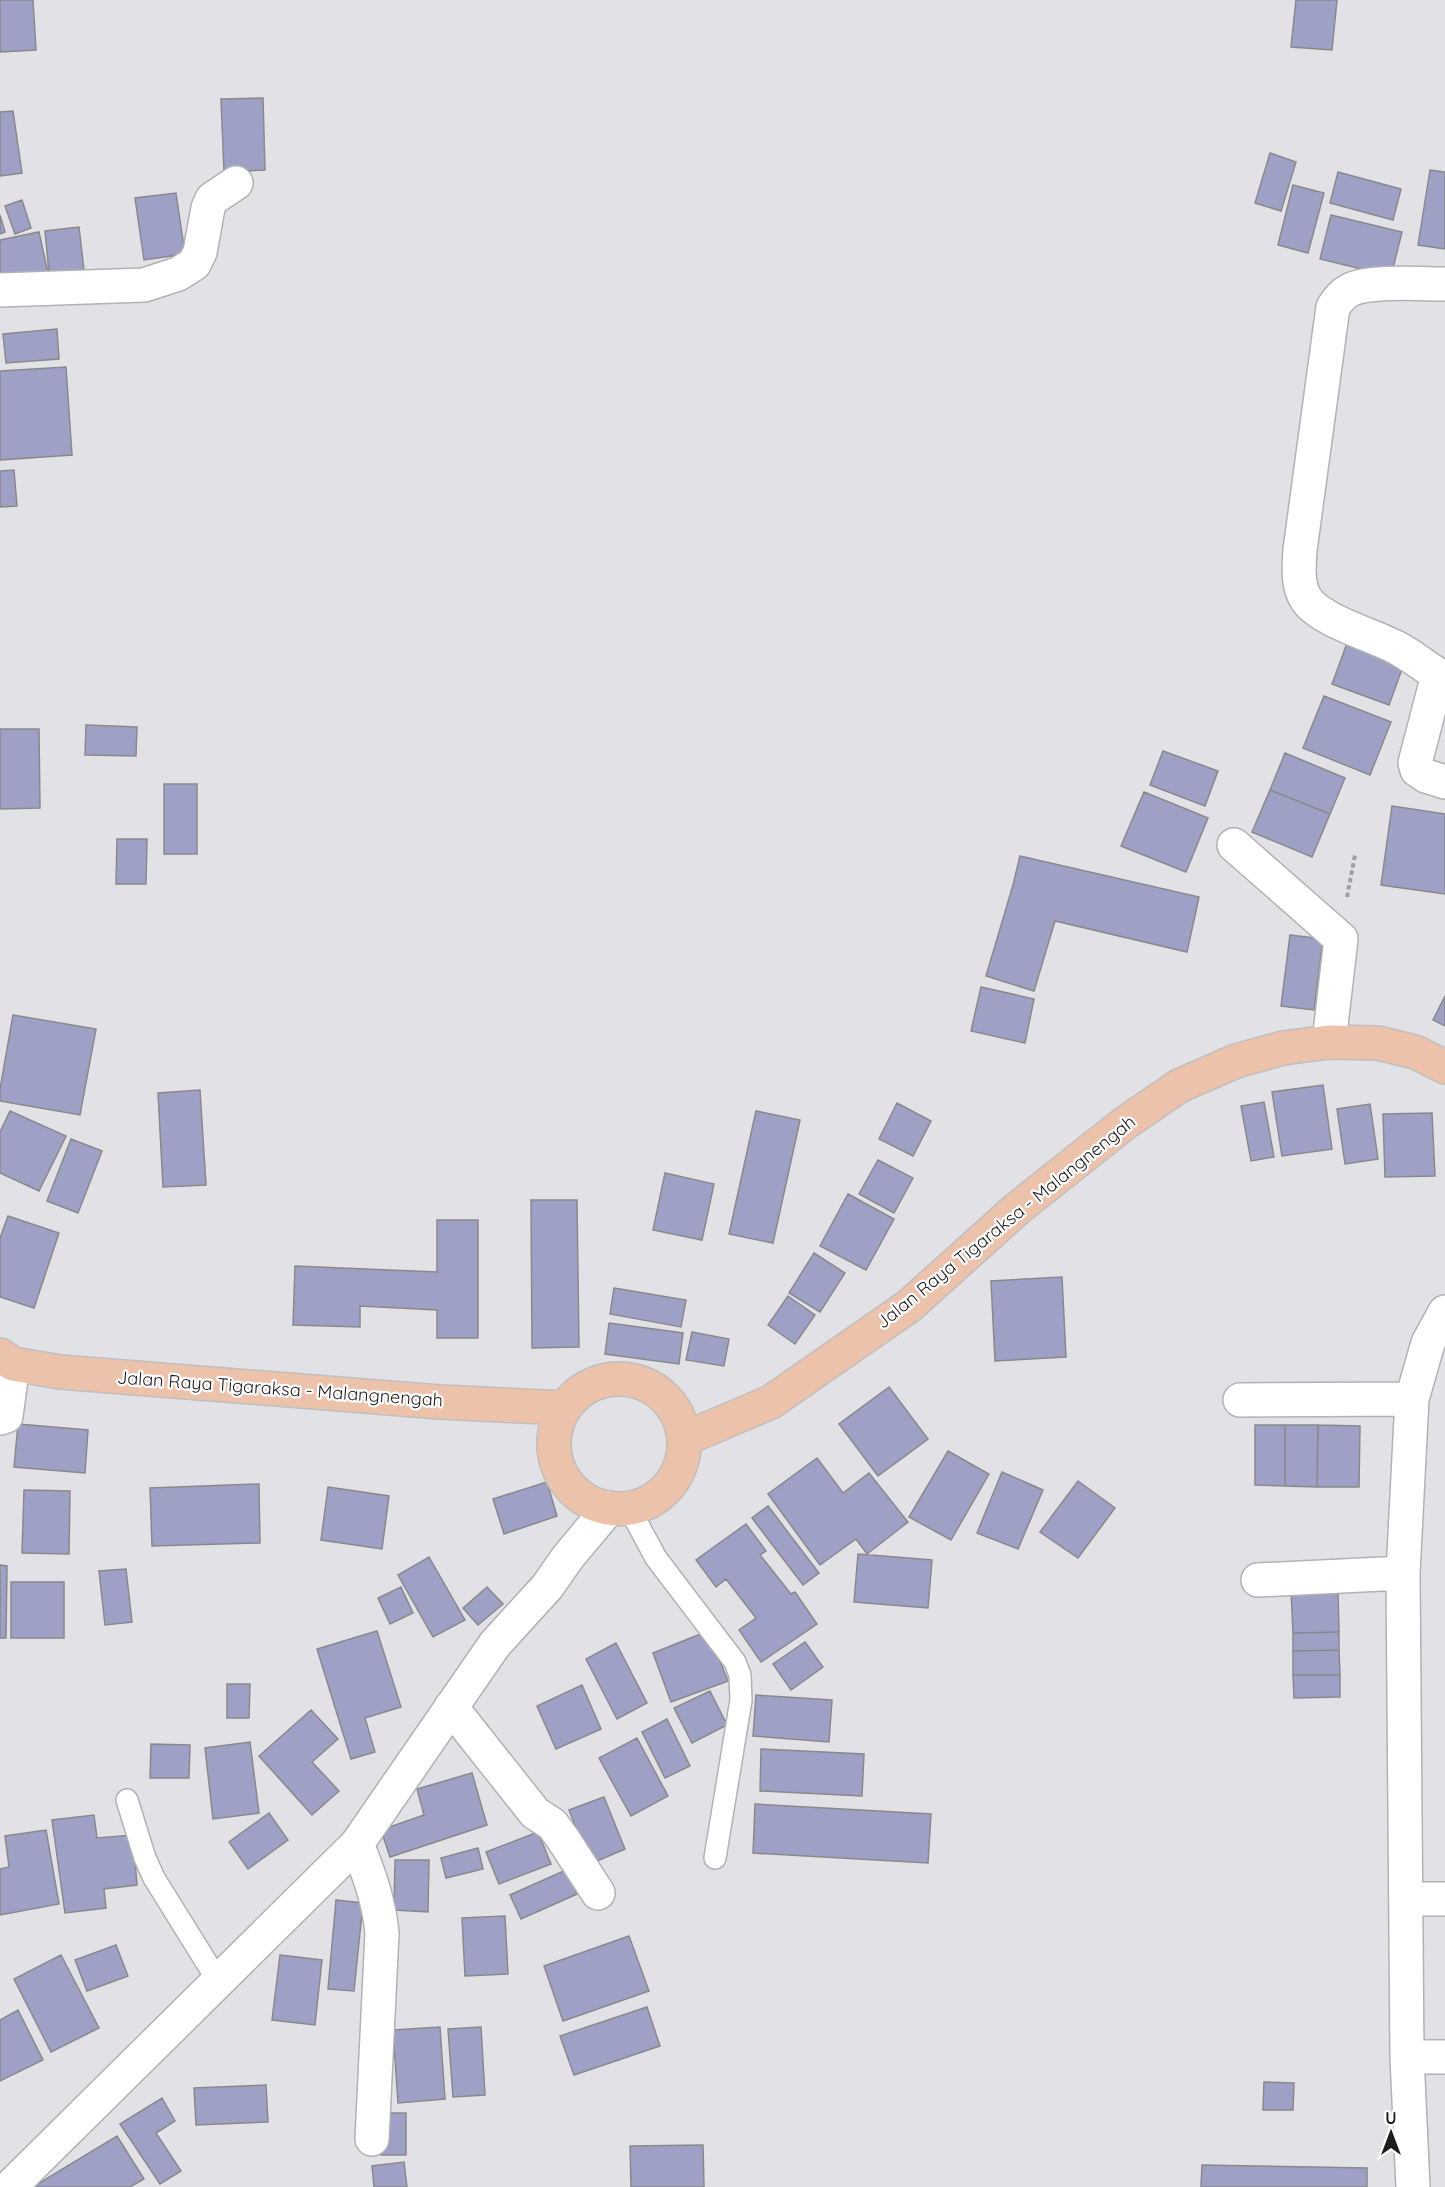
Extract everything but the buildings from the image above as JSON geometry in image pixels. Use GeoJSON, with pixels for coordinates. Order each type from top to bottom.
{"type":"FeatureCollection","features":[{"type":"Feature","properties":{"kind":"main road","name":"Jalan Raya Tigaraksa - Malangnengah"},"geometry":{"type":"LineString","coordinates":[[684,1439],[771,1402],[909,1306],[1018,1208],[1125,1122],[1179,1086],[1236,1061],[1283,1048],[1329,1042],[1378,1044],[1415,1052],[1445,1067]]}},
{"type":"Feature","properties":{"kind":"main road","name":"Jalan Raya Tigaraksa - Malangnengah"},"geometry":{"type":"LineString","coordinates":[[6,1359],[60,1372],[440,1402],[564,1407]]}},
{"type":"Feature","properties":{"kind":"main road"},"geometry":{"type":"LineString","coordinates":[[626,1380],[644,1384],[659,1393],[672,1406],[680,1422],[684,1439],[683,1457],[676,1475],[664,1491],[648,1502],[619,1508],[590,1502],[574,1490],[563,1476],[556,1460],[554,1442],[564,1407],[591,1386],[608,1381],[626,1380]]}},
{"type":"Feature","properties":{"kind":"street"},"geometry":{"type":"LineString","coordinates":[[0,290],[144,285],[178,274],[194,264],[200,252],[208,208],[212,199],[236,183]]}},
{"type":"Feature","properties":{"kind":"street"},"geometry":{"type":"LineString","coordinates":[[1445,284],[1376,284],[1351,289],[1339,297],[1333,307],[1300,549],[1299,571],[1301,588],[1306,600],[1317,612],[1396,647],[1441,677],[1415,763],[1417,770],[1426,776],[1445,782]]}},
{"type":"Feature","properties":{"kind":"street"},"geometry":{"type":"LineString","coordinates":[[1234,845],[1341,939],[1329,1042]]}},
{"type":"Feature","properties":{"kind":"street"},"geometry":{"type":"LineString","coordinates":[[1413,2187],[1407,2056],[1403,1573],[1412,1399],[1428,1343],[1445,1312]]}},
{"type":"Feature","properties":{"kind":"street"},"geometry":{"type":"LineString","coordinates":[[0,1418],[6,1416],[6,1359]]}},
{"type":"Feature","properties":{"kind":"street"},"geometry":{"type":"LineString","coordinates":[[1240,1400],[1412,1399]]}},
{"type":"Feature","properties":{"kind":"street"},"geometry":{"type":"LineString","coordinates":[[10,2187],[357,1844],[495,1644],[547,1587],[568,1557],[619,1508]]}},
{"type":"Feature","properties":{"kind":"street"},"geometry":{"type":"LineString","coordinates":[[1258,1580],[1403,1573]]}},
{"type":"Feature","properties":{"kind":"street"},"geometry":{"type":"LineString","coordinates":[[451,1707],[535,1814],[552,1824],[564,1839],[598,1893]]}},
{"type":"Feature","properties":{"kind":"street"},"geometry":{"type":"LineString","coordinates":[[357,1844],[380,1909],[382,1933],[372,2139]]}},
{"type":"Feature","properties":{"kind":"street"},"geometry":{"type":"LineString","coordinates":[[1406,1899],[1445,1899]]}},
{"type":"Feature","properties":{"kind":"street"},"geometry":{"type":"LineString","coordinates":[[1407,2056],[1445,2057]]}},
{"type":"Feature","properties":{"kind":"lane"},"geometry":{"type":"LineString","coordinates":[[619,1508],[735,1662],[740,1675],[741,1700],[715,1858]]}},
{"type":"Feature","properties":{"kind":"lane"},"geometry":{"type":"LineString","coordinates":[[127,1800],[145,1858],[154,1878],[218,1981]]}}]}
